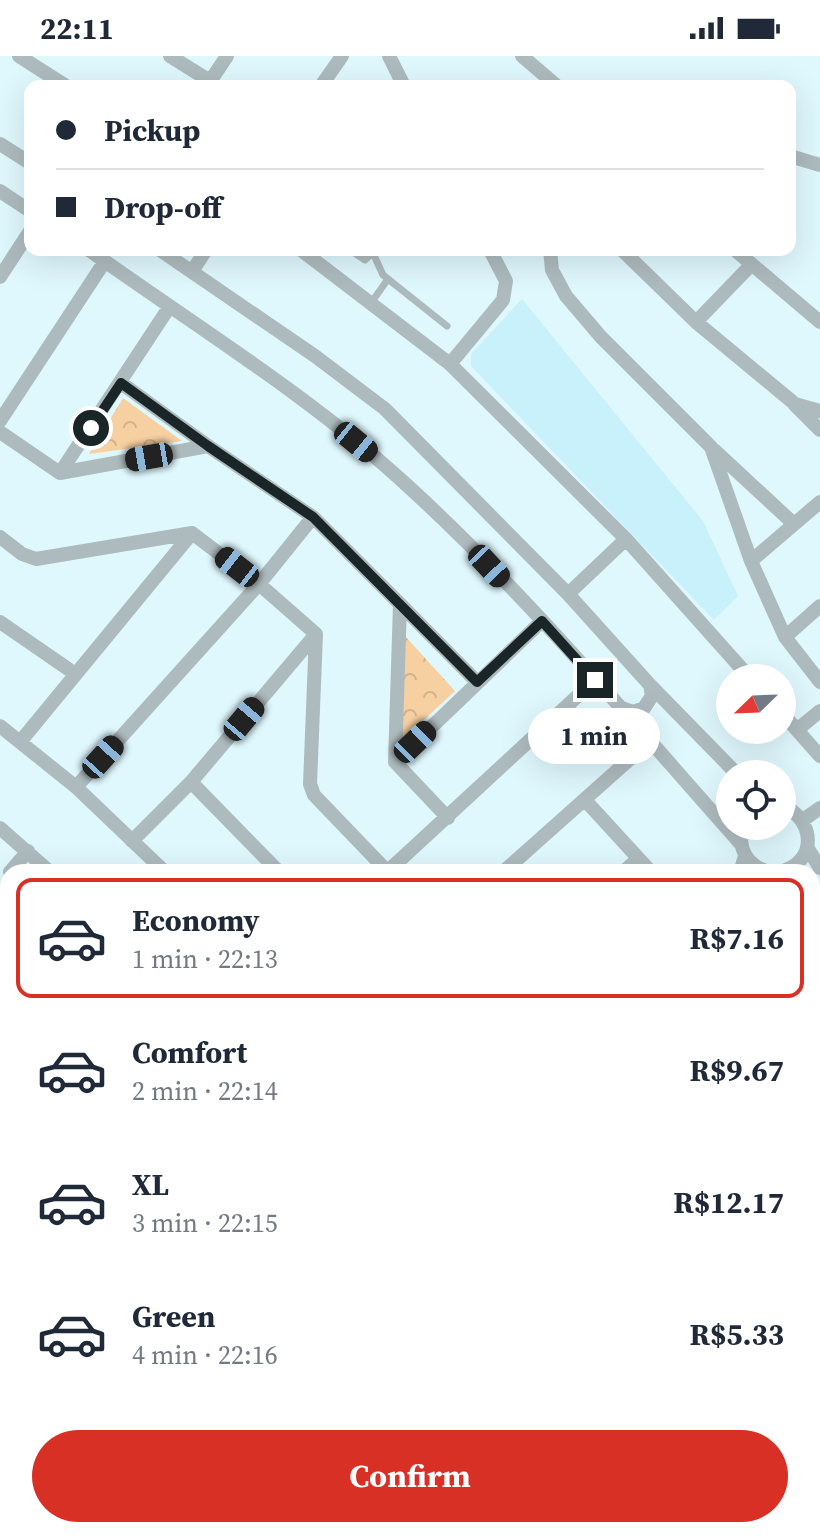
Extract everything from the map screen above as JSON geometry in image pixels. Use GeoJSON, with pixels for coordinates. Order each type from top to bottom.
{"type":"FeatureCollection","features":[{"type":"Feature","properties":{"kind":"street"},"geometry":{"type":"LineString","coordinates":[[19,56],[57,80]]}},
{"type":"Feature","properties":{"kind":"street"},"geometry":{"type":"LineString","coordinates":[[170,56],[204,80]]}},
{"type":"Feature","properties":{"kind":"street"},"geometry":{"type":"LineString","coordinates":[[210,80],[227,56]]}},
{"type":"Feature","properties":{"kind":"street"},"geometry":{"type":"LineString","coordinates":[[325,80],[342,56]]}},
{"type":"Feature","properties":{"kind":"street"},"geometry":{"type":"LineString","coordinates":[[389,56],[401,80]]}},
{"type":"Feature","properties":{"kind":"street"},"geometry":{"type":"LineString","coordinates":[[522,56],[550,80]]}},
{"type":"Feature","properties":{"kind":"street"},"geometry":{"type":"LineString","coordinates":[[0,144],[24,159]]}},
{"type":"Feature","properties":{"kind":"street"},"geometry":{"type":"LineString","coordinates":[[796,158],[820,165]]}},
{"type":"Feature","properties":{"kind":"street"},"geometry":{"type":"LineString","coordinates":[[0,191],[24,207]]}},
{"type":"Feature","properties":{"kind":"street"},"geometry":{"type":"LineString","coordinates":[[0,277],[24,240]]}},
{"type":"Feature","properties":{"kind":"street"},"geometry":{"type":"LineString","coordinates":[[98,256],[291,393],[409,486],[542,621],[622,708],[754,864]]}},
{"type":"Feature","properties":{"kind":"street"},"geometry":{"type":"LineString","coordinates":[[170,256],[385,409],[568,594],[723,760]]}},
{"type":"Feature","properties":{"kind":"street"},"geometry":{"type":"LineString","coordinates":[[193,270],[202,256]]}},
{"type":"Feature","properties":{"kind":"street"},"geometry":{"type":"LineString","coordinates":[[310,256],[450,364],[626,539],[738,664]]}},
{"type":"Feature","properties":{"kind":"street"},"geometry":{"type":"LineString","coordinates":[[450,364],[503,300],[506,281],[493,256]]}},
{"type":"Feature","properties":{"kind":"street"},"geometry":{"type":"LineString","coordinates":[[551,256],[552,270],[566,296],[601,337],[711,447],[794,524]]}},
{"type":"Feature","properties":{"kind":"street"},"geometry":{"type":"LineString","coordinates":[[628,256],[696,322],[795,404],[820,430]]}},
{"type":"Feature","properties":{"kind":"street"},"geometry":{"type":"LineString","coordinates":[[741,256],[820,322]]}},
{"type":"Feature","properties":{"kind":"street"},"geometry":{"type":"LineString","coordinates":[[0,421],[105,261]]}},
{"type":"Feature","properties":{"kind":"street"},"geometry":{"type":"LineString","coordinates":[[696,322],[751,265]]}},
{"type":"Feature","properties":{"kind":"street"},"geometry":{"type":"LineString","coordinates":[[60,473],[170,306]]}},
{"type":"Feature","properties":{"kind":"street"},"geometry":{"type":"LineString","coordinates":[[121,383],[313,517],[477,682]]}},
{"type":"Feature","properties":{"kind":"street"},"geometry":{"type":"LineString","coordinates":[[795,404],[820,411]]}},
{"type":"Feature","properties":{"kind":"street"},"geometry":{"type":"LineString","coordinates":[[0,432],[60,473],[208,446]]}},
{"type":"Feature","properties":{"kind":"street"},"geometry":{"type":"LineString","coordinates":[[711,447],[751,561],[785,637],[820,682]]}},
{"type":"Feature","properties":{"kind":"street"},"geometry":{"type":"LineString","coordinates":[[751,561],[820,502]]}},
{"type":"Feature","properties":{"kind":"street"},"geometry":{"type":"LineString","coordinates":[[76,787],[259,584],[313,517]]}},
{"type":"Feature","properties":{"kind":"street"},"geometry":{"type":"LineString","coordinates":[[20,742],[192,533]]}},
{"type":"Feature","properties":{"kind":"street"},"geometry":{"type":"LineString","coordinates":[[0,537],[22,554],[36,559],[192,533],[259,584],[316,634]]}},
{"type":"Feature","properties":{"kind":"street"},"geometry":{"type":"LineString","coordinates":[[568,594],[626,539]]}},
{"type":"Feature","properties":{"kind":"street"},"geometry":{"type":"LineString","coordinates":[[400,604],[395,762],[448,818]]}},
{"type":"Feature","properties":{"kind":"street"},"geometry":{"type":"LineString","coordinates":[[785,637],[820,606]]}},
{"type":"Feature","properties":{"kind":"street"},"geometry":{"type":"LineString","coordinates":[[395,762],[542,621]]}},
{"type":"Feature","properties":{"kind":"street"},"geometry":{"type":"LineString","coordinates":[[0,622],[74,673]]}},
{"type":"Feature","properties":{"kind":"street"},"geometry":{"type":"LineString","coordinates":[[132,841],[191,782],[316,634]]}},
{"type":"Feature","properties":{"kind":"street"},"geometry":{"type":"LineString","coordinates":[[316,634],[310,784],[314,795],[380,864]]}},
{"type":"Feature","properties":{"kind":"street"},"geometry":{"type":"LineString","coordinates":[[397,864],[595,680]]}},
{"type":"Feature","properties":{"kind":"street"},"geometry":{"type":"LineString","coordinates":[[622,708],[633,712],[644,708],[652,696],[650,685]]}},
{"type":"Feature","properties":{"kind":"street"},"geometry":{"type":"LineString","coordinates":[[820,711],[797,730],[820,756]]}},
{"type":"Feature","properties":{"kind":"street"},"geometry":{"type":"LineString","coordinates":[[0,726],[76,787],[156,864]]}},
{"type":"Feature","properties":{"kind":"street"},"geometry":{"type":"LineString","coordinates":[[512,864],[649,742]]}},
{"type":"Feature","properties":{"kind":"street"},"geometry":{"type":"LineString","coordinates":[[191,782],[271,864]]}},
{"type":"Feature","properties":{"kind":"street"},"geometry":{"type":"LineString","coordinates":[[585,800],[643,864]]}},
{"type":"Feature","properties":{"kind":"street"},"geometry":{"type":"LineString","coordinates":[[803,820],[820,808]]}},
{"type":"Feature","properties":{"kind":"street"},"geometry":{"type":"LineString","coordinates":[[796,813],[803,820],[808,833],[807,847],[799,864]]}},
{"type":"Feature","properties":{"kind":"street"},"geometry":{"type":"LineString","coordinates":[[0,828],[42,864]]}},
{"type":"Feature","properties":{"kind":"street"},"geometry":{"type":"LineString","coordinates":[[741,864],[743,840]]}},
{"type":"Feature","properties":{"kind":"street"},"geometry":{"type":"LineString","coordinates":[[807,847],[818,864]]}},
{"type":"Feature","properties":{"kind":"street"},"geometry":{"type":"LineString","coordinates":[[17,864],[28,851]]}},
{"type":"Feature","properties":{"kind":"street"},"geometry":{"type":"LineString","coordinates":[[632,864],[638,859]]}},
{"type":"Feature","properties":{"kind":"lane"},"geometry":{"type":"LineString","coordinates":[[376,256],[381,273],[447,326]]}},
{"type":"Feature","properties":{"kind":"lane"},"geometry":{"type":"LineString","coordinates":[[371,303],[388,279]]}},
{"type":"Feature","properties":{"kind":"shaded area"},"geometry":{"type":"Polygon","coordinates":[[[522,299],[703,521],[738,596],[714,620],[471,366],[471,354],[522,299]]]}},
{"type":"Feature","properties":{"kind":"green space"},"geometry":{"type":"Polygon","coordinates":[[[123,398],[182,441],[89,454],[123,398]]]}},
{"type":"Feature","properties":{"kind":"green space"},"geometry":{"type":"Polygon","coordinates":[[[405,636],[455,691],[398,744],[405,636]]]}},
{"type":"Feature","properties":{"kind":"route"},"geometry":{"type":"LineString","coordinates":[[91,428],[121,383],[313,517],[477,682],[542,621],[595,680]]}}]}
